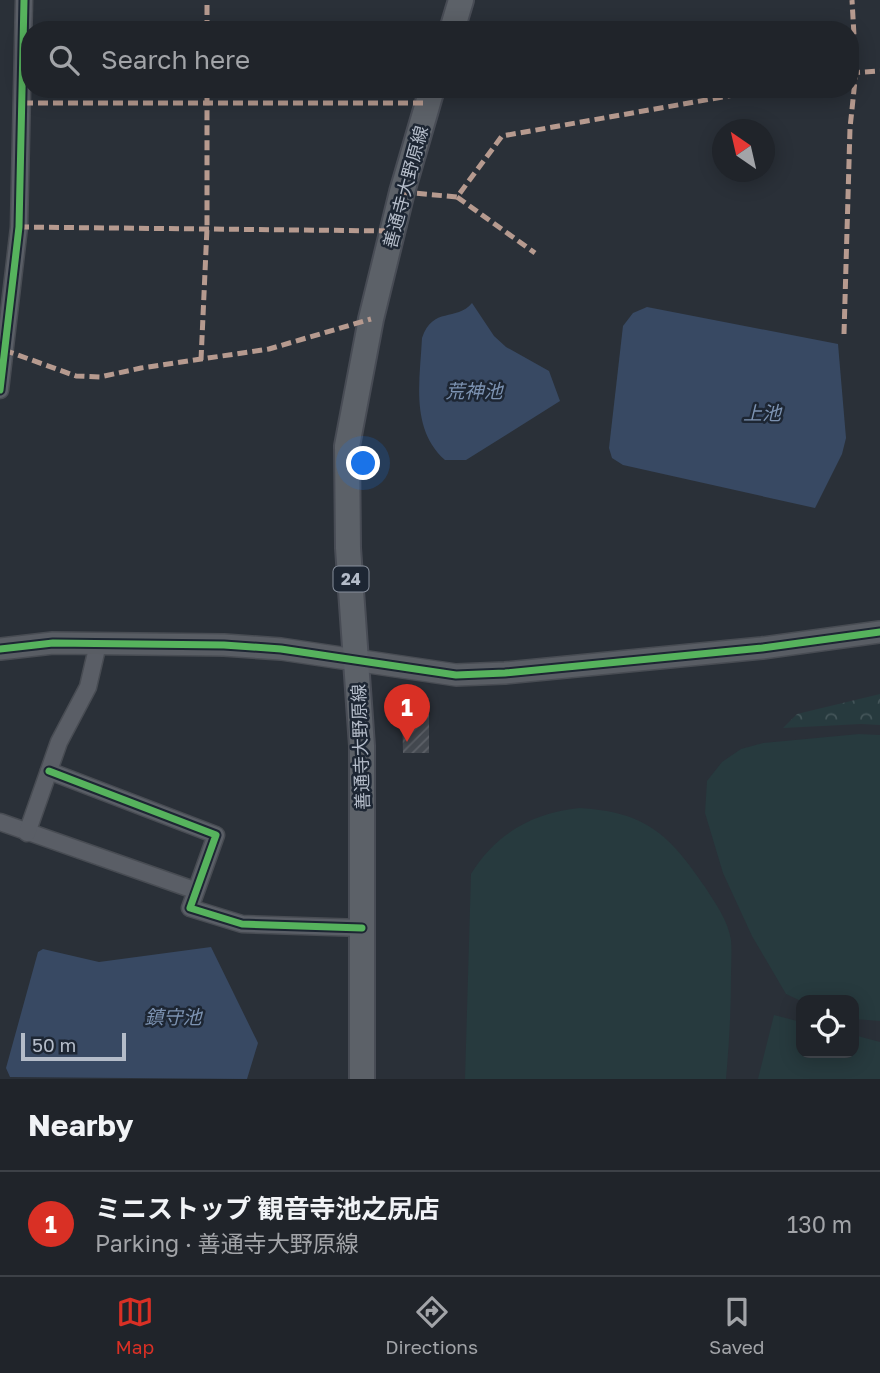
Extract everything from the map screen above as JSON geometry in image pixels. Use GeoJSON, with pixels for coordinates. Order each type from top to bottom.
{"type":"FeatureCollection","features":[{"type":"Feature","properties":{"kind":"main road"},"geometry":{"type":"LineString","coordinates":[[455,21],[461,0]]}},
{"type":"Feature","properties":{"kind":"main road","name":"善通寺大野原線"},"geometry":{"type":"LineString","coordinates":[[362,1079],[362,746],[347,510],[348,446],[371,319],[405,181],[429,98]]}},
{"type":"Feature","properties":{"kind":"street"},"geometry":{"type":"LineString","coordinates":[[24,0],[24,21]]}},
{"type":"Feature","properties":{"kind":"street"},"geometry":{"type":"LineString","coordinates":[[0,390],[19,227],[22,98]]}},
{"type":"Feature","properties":{"kind":"street"},"geometry":{"type":"LineString","coordinates":[[0,649],[53,642],[224,645],[281,649],[456,675],[505,673],[762,648],[880,632]]}},
{"type":"Feature","properties":{"kind":"street"},"geometry":{"type":"LineString","coordinates":[[27,833],[59,742],[88,687],[98,644]]}},
{"type":"Feature","properties":{"kind":"street"},"geometry":{"type":"LineString","coordinates":[[48,771],[216,835],[194,890],[190,908],[242,923],[362,928]]}},
{"type":"Feature","properties":{"kind":"street"},"geometry":{"type":"LineString","coordinates":[[0,822],[194,890]]}},
{"type":"Feature","properties":{"kind":"green space"},"geometry":{"type":"Polygon","coordinates":[[[880,694],[880,725],[783,728],[797,714],[880,694]]]}},
{"type":"Feature","properties":{"kind":"green space"},"geometry":{"type":"Polygon","coordinates":[[[859,734],[880,735],[880,1021],[859,1019],[859,995],[796,995],[796,999],[786,994],[752,936],[723,873],[705,813],[707,781],[722,762],[741,749],[763,743],[859,734]]]}},
{"type":"Feature","properties":{"kind":"green space"},"geometry":{"type":"Polygon","coordinates":[[[580,808],[622,815],[654,830],[680,853],[721,912],[731,945],[726,1079],[465,1079],[471,874],[492,847],[517,828],[547,814],[580,808]]]}},
{"type":"Feature","properties":{"kind":"green space"},"geometry":{"type":"Polygon","coordinates":[[[774,1015],[796,1021],[796,1058],[859,1058],[859,1036],[880,1042],[880,1079],[758,1079],[774,1015]]]}},
{"type":"Feature","properties":{"kind":"water","name":"荒神池"},"geometry":{"type":"Polygon","coordinates":[[[472,303],[494,336],[506,347],[549,371],[560,401],[466,460],[445,460],[426,434],[422,419],[419,387],[422,338],[432,322],[466,309],[472,303]]]}},
{"type":"Feature","properties":{"kind":"water","name":"上池"},"geometry":{"type":"Polygon","coordinates":[[[647,307],[838,344],[846,438],[842,454],[815,508],[623,465],[612,458],[609,448],[623,326],[633,313],[647,307]]]}},
{"type":"Feature","properties":{"kind":"water","name":"鎮守池"},"geometry":{"type":"Polygon","coordinates":[[[211,947],[258,1043],[247,1079],[10,1077],[6,1068],[38,952],[43,949],[99,962],[211,947]]]}},
{"type":"Feature","properties":{"kind":"building"},"geometry":{"type":"Polygon","coordinates":[[[402,711],[429,711],[429,753],[403,753],[402,711]]]}},
{"type":"Feature","properties":{"kind":"marked path"},"geometry":{"type":"LineString","coordinates":[[207,0],[207,21]]}},
{"type":"Feature","properties":{"kind":"marked path"},"geometry":{"type":"LineString","coordinates":[[852,0],[853,21]]}},
{"type":"Feature","properties":{"kind":"marked path"},"geometry":{"type":"LineString","coordinates":[[859,72],[880,71]]}},
{"type":"Feature","properties":{"kind":"marked path"},"geometry":{"type":"LineString","coordinates":[[201,360],[207,228],[207,98]]}},
{"type":"Feature","properties":{"kind":"marked path"},"geometry":{"type":"LineString","coordinates":[[402,192],[457,197],[502,136],[717,98]]}},
{"type":"Feature","properties":{"kind":"marked path"},"geometry":{"type":"LineString","coordinates":[[844,334],[853,98]]}},
{"type":"Feature","properties":{"kind":"marked path"},"geometry":{"type":"LineString","coordinates":[[23,103],[428,103]]}},
{"type":"Feature","properties":{"kind":"marked path"},"geometry":{"type":"LineString","coordinates":[[457,197],[535,253]]}},
{"type":"Feature","properties":{"kind":"marked path"},"geometry":{"type":"LineString","coordinates":[[19,227],[394,231]]}},
{"type":"Feature","properties":{"kind":"marked path"},"geometry":{"type":"LineString","coordinates":[[4,350],[76,376],[100,377],[141,368],[269,349],[371,319]]}},
{"type":"Feature","properties":{"kind":"cycle path"},"geometry":{"type":"LineString","coordinates":[[24,0],[24,21]]}},
{"type":"Feature","properties":{"kind":"cycle path"},"geometry":{"type":"LineString","coordinates":[[0,390],[19,227],[22,98]]}},
{"type":"Feature","properties":{"kind":"cycle path"},"geometry":{"type":"LineString","coordinates":[[0,649],[53,643],[224,645],[281,649],[456,675],[505,673],[762,648],[880,632]]}},
{"type":"Feature","properties":{"kind":"cycle path"},"geometry":{"type":"LineString","coordinates":[[49,771],[216,835],[190,908],[242,924],[362,928]]}},
{"type":"Feature","properties":{"kind":"place","name":"ミニストップ 観音寺池之尻店"},"geometry":{"type":"Point","coordinates":[407,742]}}]}
